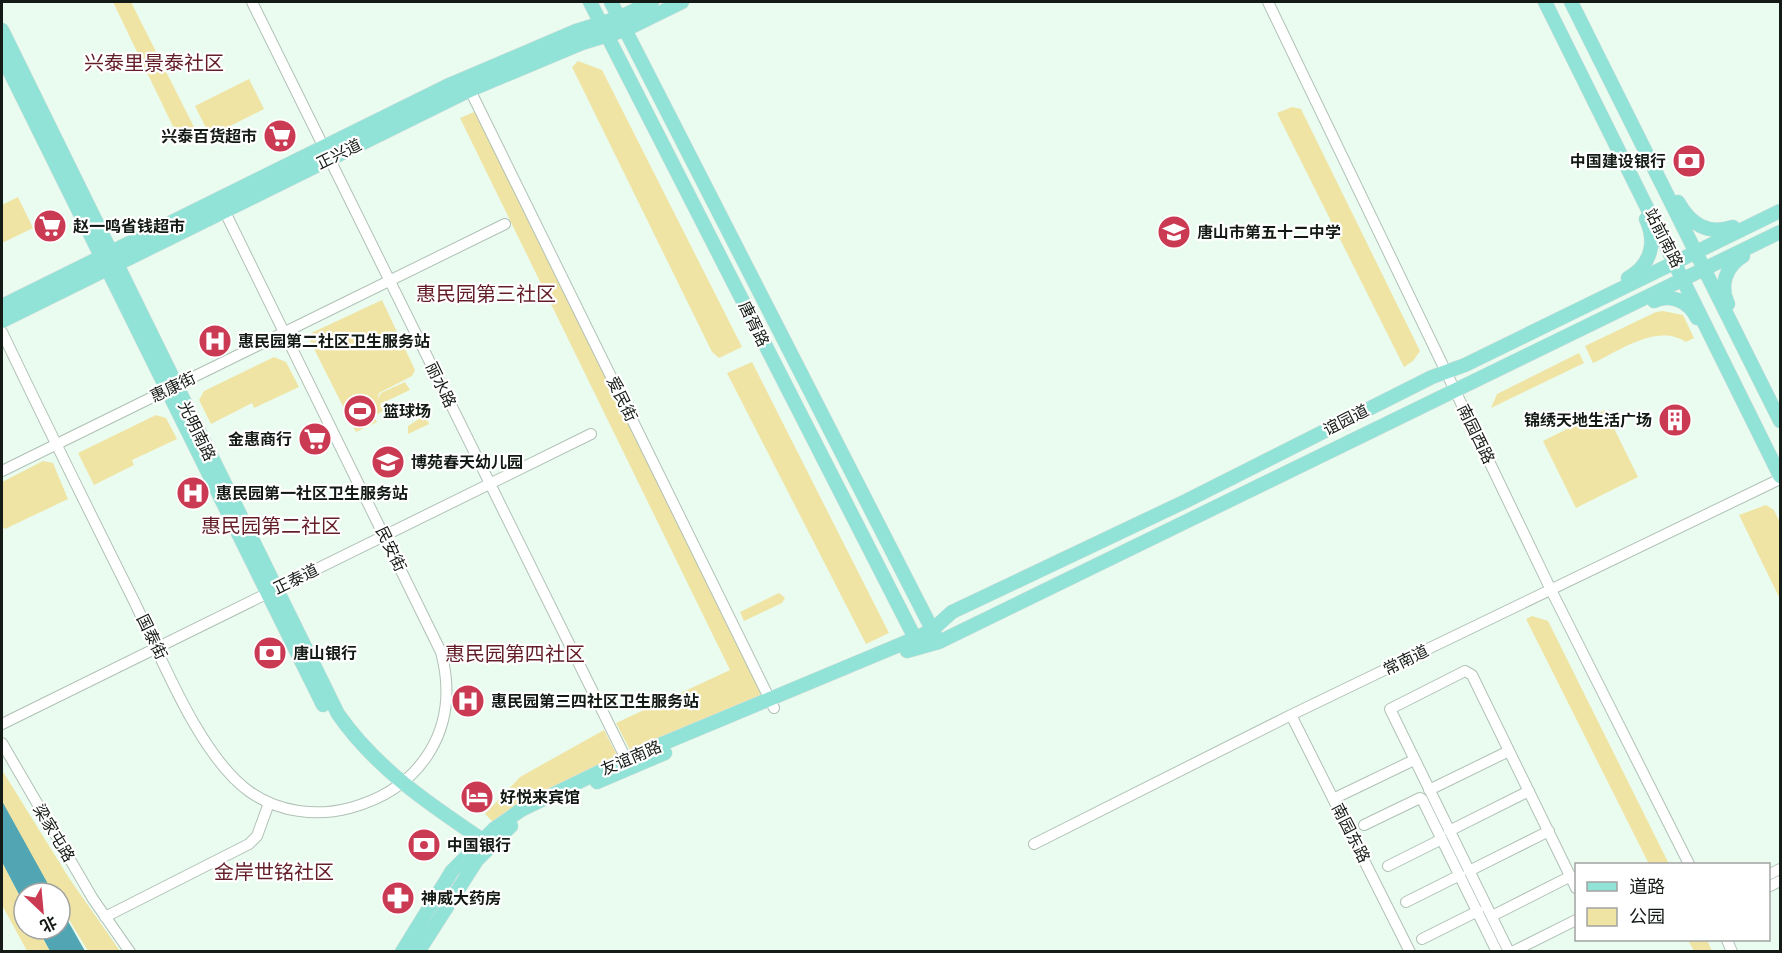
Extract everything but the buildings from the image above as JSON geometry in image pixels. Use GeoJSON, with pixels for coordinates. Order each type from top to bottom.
{"type":"FeatureCollection","features":[{"type":"Feature","properties":{"kind":"main road","name":"唐胥路"},"geometry":{"type":"LineString","coordinates":[[590,2],[917,642]]}},
{"type":"Feature","properties":{"kind":"main road","name":"唐胥路"},"geometry":{"type":"LineString","coordinates":[[610,2],[935,636]]}},
{"type":"Feature","properties":{"kind":"main road","name":"正兴道"},"geometry":{"type":"LineString","coordinates":[[622,24],[652,2]]}},
{"type":"Feature","properties":{"kind":"main road","name":"正兴道"},"geometry":{"type":"LineString","coordinates":[[2,321],[108,261],[327,153],[603,30],[682,2]]}},
{"type":"Feature","properties":{"kind":"main road","name":"站前南路"},"geometry":{"type":"LineString","coordinates":[[1545,2],[1685,280],[1780,478]]}},
{"type":"Feature","properties":{"kind":"main road","name":"站前南路"},"geometry":{"type":"LineString","coordinates":[[1571,2],[1780,421]]}},
{"type":"Feature","properties":{"kind":"main road","name":"光明南路"},"geometry":{"type":"LineString","coordinates":[[2,30],[108,261]]}},
{"type":"Feature","properties":{"kind":"main road","name":"正兴道"},"geometry":{"type":"LineString","coordinates":[[2,306],[224,210],[447,86],[576,31],[603,30]]}},
{"type":"Feature","properties":{"kind":"main road","name":"光明南路"},"geometry":{"type":"LineString","coordinates":[[2,56],[108,261],[271,591],[338,714],[352,734],[399,786],[482,845]]}},
{"type":"Feature","properties":{"kind":"main road"},"geometry":{"type":"LineString","coordinates":[[1656,175],[1670,187],[1685,215],[1699,226],[1718,232],[1761,220]]}},
{"type":"Feature","properties":{"kind":"main road"},"geometry":{"type":"LineString","coordinates":[[1601,298],[1612,287],[1640,271],[1649,260],[1651,230],[1637,201],[1636,183]]}},
{"type":"Feature","properties":{"kind":"main road","name":"谊园道"},"geometry":{"type":"LineString","coordinates":[[935,636],[952,612],[1780,211]]}},
{"type":"Feature","properties":{"kind":"main road","name":"谊园道"},"geometry":{"type":"LineString","coordinates":[[917,642],[935,636],[1455,390],[1685,280],[1775,234]]}},
{"type":"Feature","properties":{"kind":"main road"},"geometry":{"type":"LineString","coordinates":[[1738,337],[1735,321],[1725,297],[1725,281],[1736,261],[1775,234]]}},
{"type":"Feature","properties":{"kind":"main road"},"geometry":{"type":"LineString","coordinates":[[1609,316],[1623,314],[1664,297],[1676,298],[1694,311],[1705,334],[1718,347]]}},
{"type":"Feature","properties":{"kind":"main road","name":"友谊南路"},"geometry":{"type":"LineString","coordinates":[[402,951],[452,871],[482,845],[533,813],[628,764],[917,642]]}},
{"type":"Feature","properties":{"kind":"main road","name":"友谊南路"},"geometry":{"type":"LineString","coordinates":[[418,951],[482,845]]}},
{"type":"Feature","properties":{"kind":"street","name":"丽水路"},"geometry":{"type":"LineString","coordinates":[[252,2],[628,764]]}},
{"type":"Feature","properties":{"kind":"street","name":"南园西路"},"geometry":{"type":"LineString","coordinates":[[1268,2],[1551,590],[1688,863]]}},
{"type":"Feature","properties":{"kind":"street","name":"爱民街"},"geometry":{"type":"LineString","coordinates":[[470,90],[505,148],[773,704]]}},
{"type":"Feature","properties":{"kind":"street","name":"民安街"},"geometry":{"type":"LineString","coordinates":[[224,210],[432,629],[447,674],[445,707],[436,740],[417,771],[399,786]]}},
{"type":"Feature","properties":{"kind":"street","name":"惠康街"},"geometry":{"type":"LineString","coordinates":[[2,471],[505,224]]}},
{"type":"Feature","properties":{"kind":"street","name":"国泰街"},"geometry":{"type":"LineString","coordinates":[[2,332],[204,742],[223,768],[251,793],[269,803],[296,811],[340,811],[375,800],[399,786]]}},
{"type":"Feature","properties":{"kind":"street","name":"正泰道"},"geometry":{"type":"LineString","coordinates":[[2,724],[591,434]]}},
{"type":"Feature","properties":{"kind":"street","name":"常南道"},"geometry":{"type":"LineString","coordinates":[[1034,844],[1291,715],[1780,478]]}},
{"type":"Feature","properties":{"kind":"street"},"geometry":{"type":"LineString","coordinates":[[1496,951],[1429,790],[1390,709],[1465,671],[1472,675],[1575,886]]}},
{"type":"Feature","properties":{"kind":"street","name":"南园东路"},"geometry":{"type":"LineString","coordinates":[[1291,715],[1410,951]]}},
{"type":"Feature","properties":{"kind":"street","name":"梁家屯路"},"geometry":{"type":"LineString","coordinates":[[2,743],[105,917],[130,951]]}},
{"type":"Feature","properties":{"kind":"street"},"geometry":{"type":"LineString","coordinates":[[1429,790],[1509,751]]}},
{"type":"Feature","properties":{"kind":"street"},"geometry":{"type":"LineString","coordinates":[[1334,799],[1414,760]]}},
{"type":"Feature","properties":{"kind":"street"},"geometry":{"type":"LineString","coordinates":[[1388,866],[1529,791]]}},
{"type":"Feature","properties":{"kind":"street"},"geometry":{"type":"LineString","coordinates":[[1364,825],[1420,798],[1446,835]]}},
{"type":"Feature","properties":{"kind":"street"},"geometry":{"type":"LineString","coordinates":[[105,917],[249,844],[257,836],[269,803]]}},
{"type":"Feature","properties":{"kind":"street"},"geometry":{"type":"LineString","coordinates":[[1406,902],[1549,831]]}},
{"type":"Feature","properties":{"kind":"street"},"geometry":{"type":"LineString","coordinates":[[1464,873],[1511,951],[1575,920]]}},
{"type":"Feature","properties":{"kind":"street"},"geometry":{"type":"LineString","coordinates":[[1491,916],[1571,876]]}},
{"type":"Feature","properties":{"kind":"street"},"geometry":{"type":"LineString","coordinates":[[1422,939],[1478,911]]}},
{"type":"Feature","properties":{"kind":"green space"},"geometry":{"type":"Polygon","coordinates":[[[113,2],[131,2],[198,135],[195,140],[181,143],[113,2]]]}},
{"type":"Feature","properties":{"kind":"green space"},"geometry":{"type":"Polygon","coordinates":[[[578,61],[602,70],[742,347],[719,358],[712,352],[572,67],[578,61]]]}},
{"type":"Feature","properties":{"kind":"green space"},"geometry":{"type":"Polygon","coordinates":[[[249,79],[264,109],[210,136],[195,106],[249,79]]]}},
{"type":"Feature","properties":{"kind":"green space"},"geometry":{"type":"Polygon","coordinates":[[[1292,107],[1301,109],[1420,351],[1413,361],[1404,367],[1277,113],[1292,107]]]}},
{"type":"Feature","properties":{"kind":"green space"},"geometry":{"type":"Polygon","coordinates":[[[474,112],[484,126],[765,696],[631,752],[616,723],[730,670],[460,118],[474,112]]]}},
{"type":"Feature","properties":{"kind":"green space"},"geometry":{"type":"Polygon","coordinates":[[[18,197],[33,228],[2,243],[2,205],[18,197]]]}},
{"type":"Feature","properties":{"kind":"green space"},"geometry":{"type":"Polygon","coordinates":[[[382,300],[415,370],[412,376],[379,393],[378,399],[381,393],[405,382],[410,390],[380,404],[383,411],[374,416],[377,422],[356,432],[307,335],[382,300]]]}},
{"type":"Feature","properties":{"kind":"green space"},"geometry":{"type":"Polygon","coordinates":[[[1656,312],[1683,315],[1694,338],[1686,342],[1663,335],[1651,337],[1639,340],[1593,363],[1585,346],[1656,312]]]}},
{"type":"Feature","properties":{"kind":"green space"},"geometry":{"type":"Polygon","coordinates":[[[1579,353],[1584,363],[1491,408],[1497,394],[1579,353]]]}},
{"type":"Feature","properties":{"kind":"green space"},"geometry":{"type":"Polygon","coordinates":[[[274,357],[286,362],[299,387],[254,408],[252,403],[211,424],[199,400],[204,391],[274,357]]]}},
{"type":"Feature","properties":{"kind":"green space"},"geometry":{"type":"Polygon","coordinates":[[[752,362],[889,633],[866,644],[727,373],[752,362]]]}},
{"type":"Feature","properties":{"kind":"green space"},"geometry":{"type":"Polygon","coordinates":[[[413,402],[416,408],[393,420],[385,416],[413,402]]]}},
{"type":"Feature","properties":{"kind":"green space"},"geometry":{"type":"Polygon","coordinates":[[[1605,410],[1638,477],[1576,508],[1543,441],[1605,410]]]}},
{"type":"Feature","properties":{"kind":"green space"},"geometry":{"type":"Polygon","coordinates":[[[156,415],[166,418],[177,439],[132,460],[134,465],[94,485],[78,453],[156,415]]]}},
{"type":"Feature","properties":{"kind":"green space"},"geometry":{"type":"Polygon","coordinates":[[[425,415],[429,424],[408,434],[408,426],[425,415]]]}},
{"type":"Feature","properties":{"kind":"green space"},"geometry":{"type":"Polygon","coordinates":[[[43,461],[53,463],[68,499],[5,529],[2,526],[2,482],[43,461]]]}},
{"type":"Feature","properties":{"kind":"green space"},"geometry":{"type":"Polygon","coordinates":[[[1766,505],[1774,510],[1780,523],[1780,599],[1739,515],[1766,505]]]}},
{"type":"Feature","properties":{"kind":"green space"},"geometry":{"type":"Polygon","coordinates":[[[779,593],[785,598],[782,603],[744,621],[740,612],[779,593]]]}},
{"type":"Feature","properties":{"kind":"green space"},"geometry":{"type":"Polygon","coordinates":[[[1532,616],[1548,621],[1669,863],[1648,863],[1526,619],[1532,616]]]}},
{"type":"Feature","properties":{"kind":"green space"},"geometry":{"type":"Polygon","coordinates":[[[604,730],[618,757],[528,798],[494,823],[485,814],[520,777],[604,730]]]}},
{"type":"Feature","properties":{"kind":"green space"},"geometry":{"type":"Polygon","coordinates":[[[2,770],[71,881],[45,881],[2,809],[2,770]]]}},
{"type":"Feature","properties":{"kind":"green space"},"geometry":{"type":"Polygon","coordinates":[[[2,862],[12,881],[12,923],[2,905],[2,862]]]}},
{"type":"Feature","properties":{"kind":"green space"},"geometry":{"type":"Polygon","coordinates":[[[72,882],[120,951],[88,951],[72,925],[72,882]]]}},
{"type":"Feature","properties":{"kind":"green space"},"geometry":{"type":"Polygon","coordinates":[[[22,941],[45,941],[50,951],[27,951],[22,941]]]}},
{"type":"Feature","properties":{"kind":"green space"},"geometry":{"type":"Polygon","coordinates":[[[1689,941],[1707,941],[1712,951],[1694,951],[1689,941]]]}},
{"type":"Feature","properties":{"kind":"water"},"geometry":{"type":"Polygon","coordinates":[[[2,801],[46,881],[12,881],[2,862],[2,801]]]}},
{"type":"Feature","properties":{"kind":"water"},"geometry":{"type":"Polygon","coordinates":[[[72,928],[85,951],[50,951],[45,941],[72,941],[72,928]]]}},
{"type":"Feature","properties":{"kind":"place","name":"兴泰百货超市"},"geometry":{"type":"Point","coordinates":[280,136]}},
{"type":"Feature","properties":{"kind":"place","name":"中国建设银行"},"geometry":{"type":"Point","coordinates":[1689,161]}},
{"type":"Feature","properties":{"kind":"place","name":"赵一鸣省钱超市"},"geometry":{"type":"Point","coordinates":[50,226]}},
{"type":"Feature","properties":{"kind":"place","name":"唐山市第五十二中学"},"geometry":{"type":"Point","coordinates":[1174,232]}},
{"type":"Feature","properties":{"kind":"place","name":"惠民园第二社区卫生服务站"},"geometry":{"type":"Point","coordinates":[215,341]}},
{"type":"Feature","properties":{"kind":"place","name":"篮球场"},"geometry":{"type":"Point","coordinates":[360,411]}},
{"type":"Feature","properties":{"kind":"place","name":"锦绣天地生活广场"},"geometry":{"type":"Point","coordinates":[1675,420]}},
{"type":"Feature","properties":{"kind":"place","name":"金惠商行"},"geometry":{"type":"Point","coordinates":[315,439]}},
{"type":"Feature","properties":{"kind":"place","name":"博苑春天幼儿园"},"geometry":{"type":"Point","coordinates":[388,462]}},
{"type":"Feature","properties":{"kind":"place","name":"惠民园第一社区卫生服务站"},"geometry":{"type":"Point","coordinates":[193,493]}},
{"type":"Feature","properties":{"kind":"place","name":"唐山银行"},"geometry":{"type":"Point","coordinates":[270,653]}},
{"type":"Feature","properties":{"kind":"place","name":"惠民园第三四社区卫生服务站"},"geometry":{"type":"Point","coordinates":[468,701]}},
{"type":"Feature","properties":{"kind":"place","name":"好悦来宾馆"},"geometry":{"type":"Point","coordinates":[477,797]}},
{"type":"Feature","properties":{"kind":"place","name":"中国银行"},"geometry":{"type":"Point","coordinates":[424,845]}},
{"type":"Feature","properties":{"kind":"place","name":"神威大药房"},"geometry":{"type":"Point","coordinates":[398,898]}},
{"type":"Feature","properties":{"kind":"district","name":"兴泰里景泰社区"},"geometry":{"type":"Point","coordinates":[154,63]}},
{"type":"Feature","properties":{"kind":"district","name":"惠民园第三社区"},"geometry":{"type":"Point","coordinates":[486,294]}},
{"type":"Feature","properties":{"kind":"district","name":"惠民园第二社区"},"geometry":{"type":"Point","coordinates":[271,526]}},
{"type":"Feature","properties":{"kind":"district","name":"惠民园第四社区"},"geometry":{"type":"Point","coordinates":[515,654]}},
{"type":"Feature","properties":{"kind":"district","name":"金岸世铭社区"},"geometry":{"type":"Point","coordinates":[274,872]}}]}
